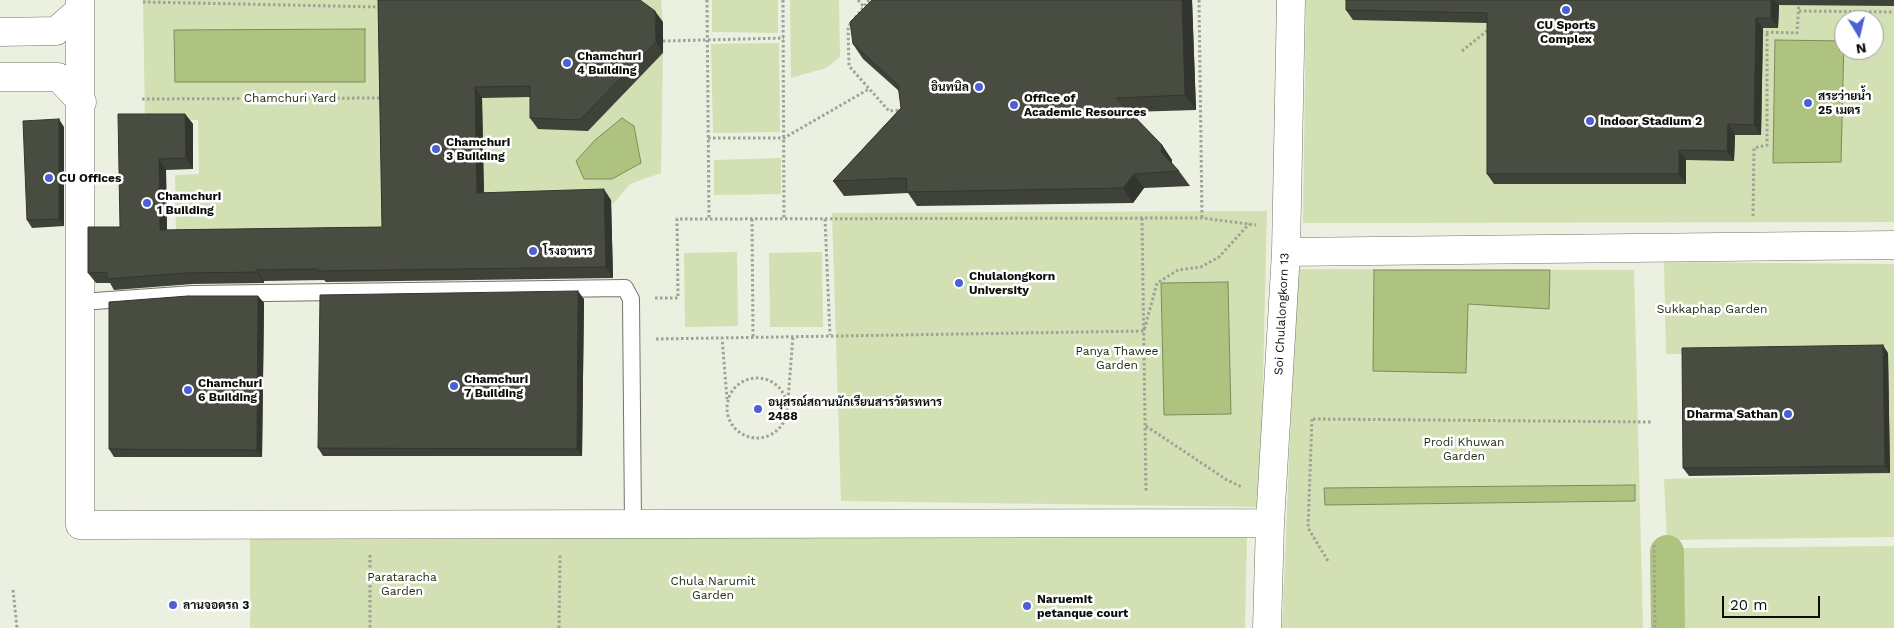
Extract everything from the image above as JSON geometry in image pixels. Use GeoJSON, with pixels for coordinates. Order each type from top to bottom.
{"type":"FeatureCollection","features":[{"type":"Feature","properties":{"kind":"street","name":"Soi Chulalongkorn 13"},"geometry":{"type":"LineString","coordinates":[[1267,628],[1271,512],[1286,252],[1291,0]]}},
{"type":"Feature","properties":{"kind":"street"},"geometry":{"type":"LineString","coordinates":[[0,32],[56,31],[80,5]]}},
{"type":"Feature","properties":{"kind":"street"},"geometry":{"type":"LineString","coordinates":[[80,5],[82,102],[80,525],[1147,523],[1271,512]]}},
{"type":"Feature","properties":{"kind":"street"},"geometry":{"type":"LineString","coordinates":[[0,77],[58,77],[82,102]]}},
{"type":"Feature","properties":{"kind":"street"},"geometry":{"type":"LineString","coordinates":[[1286,252],[1894,245]]}},
{"type":"Feature","properties":{"kind":"lane"},"geometry":{"type":"LineString","coordinates":[[81,302],[193,294],[617,286],[625,288],[631,299],[630,339],[634,523]]}},
{"type":"Feature","properties":{"kind":"path"},"geometry":{"type":"LineString","coordinates":[[707,0],[709,219]]}},
{"type":"Feature","properties":{"kind":"path"},"geometry":{"type":"LineString","coordinates":[[783,0],[784,219]]}},
{"type":"Feature","properties":{"kind":"path"},"geometry":{"type":"LineString","coordinates":[[858,0],[864,7]]}},
{"type":"Feature","properties":{"kind":"path"},"geometry":{"type":"LineString","coordinates":[[869,0],[848,26],[849,66],[889,111],[903,110]]}},
{"type":"Feature","properties":{"kind":"path"},"geometry":{"type":"LineString","coordinates":[[1199,0],[1202,218]]}},
{"type":"Feature","properties":{"kind":"path"},"geometry":{"type":"LineString","coordinates":[[1757,32],[1797,33],[1799,0]]}},
{"type":"Feature","properties":{"kind":"path"},"geometry":{"type":"LineString","coordinates":[[143,2],[383,7]]}},
{"type":"Feature","properties":{"kind":"path"},"geometry":{"type":"LineString","coordinates":[[1799,11],[1894,12]]}},
{"type":"Feature","properties":{"kind":"path"},"geometry":{"type":"LineString","coordinates":[[1462,51],[1493,26]]}},
{"type":"Feature","properties":{"kind":"path"},"geometry":{"type":"LineString","coordinates":[[1753,220],[1754,148],[1767,145],[1767,32]]}},
{"type":"Feature","properties":{"kind":"path"},"geometry":{"type":"LineString","coordinates":[[663,41],[784,38]]}},
{"type":"Feature","properties":{"kind":"path"},"geometry":{"type":"LineString","coordinates":[[708,138],[784,138],[870,89]]}},
{"type":"Feature","properties":{"kind":"path"},"geometry":{"type":"LineString","coordinates":[[142,99],[387,98]]}},
{"type":"Feature","properties":{"kind":"path"},"geometry":{"type":"LineString","coordinates":[[1142,218],[1147,523]]}},
{"type":"Feature","properties":{"kind":"path"},"geometry":{"type":"LineString","coordinates":[[631,299],[678,298],[676,219],[1202,218],[1265,226]]}},
{"type":"Feature","properties":{"kind":"path"},"geometry":{"type":"LineString","coordinates":[[752,219],[754,337]]}},
{"type":"Feature","properties":{"kind":"path"},"geometry":{"type":"LineString","coordinates":[[825,219],[830,335]]}},
{"type":"Feature","properties":{"kind":"path"},"geometry":{"type":"LineString","coordinates":[[1144,331],[1157,283],[1178,270],[1201,267],[1219,257],[1249,224]]}},
{"type":"Feature","properties":{"kind":"path"},"geometry":{"type":"LineString","coordinates":[[630,339],[1144,331]]}},
{"type":"Feature","properties":{"kind":"path"},"geometry":{"type":"LineString","coordinates":[[722,337],[728,402],[727,412],[736,430],[744,436],[765,438],[782,427],[788,408],[793,336]]}},
{"type":"Feature","properties":{"kind":"path"},"geometry":{"type":"LineString","coordinates":[[728,402],[731,392],[746,380],[765,379],[782,389],[788,408]]}},
{"type":"Feature","properties":{"kind":"path"},"geometry":{"type":"LineString","coordinates":[[1276,414],[1313,419],[1654,422]]}},
{"type":"Feature","properties":{"kind":"path"},"geometry":{"type":"LineString","coordinates":[[1313,419],[1308,528],[1328,561]]}},
{"type":"Feature","properties":{"kind":"path"},"geometry":{"type":"LineString","coordinates":[[1146,426],[1271,512]]}},
{"type":"Feature","properties":{"kind":"path"},"geometry":{"type":"LineString","coordinates":[[370,524],[370,628]]}},
{"type":"Feature","properties":{"kind":"path"},"geometry":{"type":"LineString","coordinates":[[559,628],[560,524]]}},
{"type":"Feature","properties":{"kind":"path"},"geometry":{"type":"LineString","coordinates":[[1654,545],[1655,628]]}},
{"type":"Feature","properties":{"kind":"path"},"geometry":{"type":"LineString","coordinates":[[13,590],[17,628]]}},
{"type":"Feature","properties":{"kind":"green space","name":"Chamchuri Yard"},"geometry":{"type":"Polygon","coordinates":[[[143,0],[383,0],[387,233],[176,237],[175,175],[199,174],[198,120],[145,121],[143,0]]]}},
{"type":"Feature","properties":{"kind":"green space"},"geometry":{"type":"Polygon","coordinates":[[[633,0],[661,0],[663,22],[633,0]]]}},
{"type":"Feature","properties":{"kind":"green space"},"geometry":{"type":"Polygon","coordinates":[[[712,0],[778,0],[778,33],[712,32],[712,0]]]}},
{"type":"Feature","properties":{"kind":"green space"},"geometry":{"type":"Polygon","coordinates":[[[790,0],[839,0],[840,57],[826,68],[791,78],[790,0]]]}},
{"type":"Feature","properties":{"kind":"green space"},"geometry":{"type":"Polygon","coordinates":[[[1306,0],[1894,0],[1894,222],[1303,223],[1306,0]]]}},
{"type":"Feature","properties":{"kind":"green space"},"geometry":{"type":"Polygon","coordinates":[[[779,43],[780,132],[713,133],[711,44],[779,43]]]}},
{"type":"Feature","properties":{"kind":"green space"},"geometry":{"type":"Polygon","coordinates":[[[663,53],[661,173],[630,184],[613,204],[475,210],[475,94],[537,97],[588,131],[663,53]]]}},
{"type":"Feature","properties":{"kind":"green space"},"geometry":{"type":"Polygon","coordinates":[[[781,158],[781,194],[714,195],[714,160],[781,158]]]}},
{"type":"Feature","properties":{"kind":"green space","name":"Panya Thawee Garden"},"geometry":{"type":"Polygon","coordinates":[[[1267,211],[1260,507],[841,501],[832,213],[1267,211]]]}},
{"type":"Feature","properties":{"kind":"green space"},"geometry":{"type":"Polygon","coordinates":[[[737,252],[738,326],[685,327],[684,253],[737,252]]]}},
{"type":"Feature","properties":{"kind":"green space"},"geometry":{"type":"Polygon","coordinates":[[[822,252],[823,327],[770,327],[769,253],[822,252]]]}},
{"type":"Feature","properties":{"kind":"green space","name":"Sukkaphap Garden"},"geometry":{"type":"Polygon","coordinates":[[[1664,262],[1894,264],[1894,537],[1667,540],[1664,479],[1890,473],[1888,353],[1666,354],[1664,262]]]}},
{"type":"Feature","properties":{"kind":"green space","name":"Prodi Khuwan Garden"},"geometry":{"type":"Polygon","coordinates":[[[1297,269],[1634,270],[1643,628],[1282,628],[1297,269]]]}},
{"type":"Feature","properties":{"kind":"green space"},"geometry":{"type":"Polygon","coordinates":[[[250,536],[1247,536],[1245,628],[250,628],[250,536]]]}},
{"type":"Feature","properties":{"kind":"green space"},"geometry":{"type":"Polygon","coordinates":[[[1894,546],[1894,628],[1681,628],[1680,548],[1894,546]]]}},
{"type":"Feature","properties":{"kind":"shaded area"},"geometry":{"type":"Polygon","coordinates":[[[365,29],[365,82],[175,82],[174,30],[365,29]]]}},
{"type":"Feature","properties":{"kind":"shaded area","name":"สระว่ายน้ำ 25 เมตร"},"geometry":{"type":"Polygon","coordinates":[[[1775,40],[1834,41],[1834,60],[1844,60],[1841,162],[1773,163],[1775,40]]]}},
{"type":"Feature","properties":{"kind":"shaded area"},"geometry":{"type":"Polygon","coordinates":[[[622,118],[634,126],[641,163],[612,179],[584,179],[576,161],[595,140],[622,118]]]}},
{"type":"Feature","properties":{"kind":"shaded area"},"geometry":{"type":"Polygon","coordinates":[[[1374,270],[1550,270],[1549,309],[1468,304],[1466,373],[1373,371],[1374,270]]]}},
{"type":"Feature","properties":{"kind":"shaded area"},"geometry":{"type":"Polygon","coordinates":[[[1228,282],[1231,414],[1164,415],[1161,283],[1228,282]]]}},
{"type":"Feature","properties":{"kind":"shaded area"},"geometry":{"type":"Polygon","coordinates":[[[1635,485],[1635,501],[1325,505],[1324,488],[1635,485]]]}},
{"type":"Feature","properties":{"kind":"building"},"geometry":{"type":"Polygon","coordinates":[[[378,0],[640,0],[655,11],[656,42],[580,120],[530,118],[530,86],[475,87],[477,193],[604,189],[606,267],[318,271],[318,269],[256,270],[256,272],[185,273],[107,279],[107,272],[88,273],[88,227],[120,227],[118,114],[185,114],[186,158],[159,159],[160,230],[382,227],[378,0]]]}},
{"type":"Feature","properties":{"kind":"building","name":"Office of Academic Resources"},"geometry":{"type":"Polygon","coordinates":[[[872,0],[1182,0],[1185,95],[1116,98],[1162,145],[1161,152],[1179,171],[1134,174],[1123,188],[907,192],[906,178],[833,181],[901,108],[898,85],[853,44],[850,22],[872,0]]]}},
{"type":"Feature","properties":{"kind":"building"},"geometry":{"type":"Polygon","coordinates":[[[1346,0],[1771,0],[1771,18],[1756,18],[1754,125],[1728,124],[1727,151],[1679,150],[1679,174],[1487,174],[1487,13],[1346,10],[1346,0]]]}},
{"type":"Feature","properties":{"kind":"building"},"geometry":{"type":"Polygon","coordinates":[[[59,119],[59,219],[27,220],[23,121],[59,119]]]}},
{"type":"Feature","properties":{"kind":"building","name":"Chamchuri 7 Building"},"geometry":{"type":"Polygon","coordinates":[[[578,291],[577,449],[318,448],[320,295],[578,291]]]}},
{"type":"Feature","properties":{"kind":"building","name":"Chamchuri 6 Building"},"geometry":{"type":"Polygon","coordinates":[[[188,296],[258,296],[257,450],[109,449],[109,302],[188,296]]]}},
{"type":"Feature","properties":{"kind":"building","name":"Dharma Sathan"},"geometry":{"type":"Polygon","coordinates":[[[1883,345],[1885,466],[1683,468],[1682,348],[1883,345]]]}},
{"type":"Feature","properties":{"kind":"waterway"},"geometry":{"type":"LineString","coordinates":[[1667,552],[1668,628]]}},
{"type":"Feature","properties":{"kind":"place","name":"CU Sports Complex"},"geometry":{"type":"Point","coordinates":[1566,10]}},
{"type":"Feature","properties":{"kind":"place","name":"Chamchuri 4 Building"},"geometry":{"type":"Point","coordinates":[567,63]}},
{"type":"Feature","properties":{"kind":"place","name":"อินทนิล"},"geometry":{"type":"Point","coordinates":[979,87]}},
{"type":"Feature","properties":{"kind":"place","name":"สระว่ายน้ำ 25 เมตร"},"geometry":{"type":"Point","coordinates":[1808,103]}},
{"type":"Feature","properties":{"kind":"place","name":"Office of Academic Resources"},"geometry":{"type":"Point","coordinates":[1014,105]}},
{"type":"Feature","properties":{"kind":"place","name":"Indoor Stadium 2"},"geometry":{"type":"Point","coordinates":[1590,121]}},
{"type":"Feature","properties":{"kind":"place","name":"Chamchuri 3 Building"},"geometry":{"type":"Point","coordinates":[436,149]}},
{"type":"Feature","properties":{"kind":"place","name":"CU Offices"},"geometry":{"type":"Point","coordinates":[49,178]}},
{"type":"Feature","properties":{"kind":"place","name":"Chamchuri 1 Building"},"geometry":{"type":"Point","coordinates":[147,203]}},
{"type":"Feature","properties":{"kind":"place","name":"โรงอาหาร"},"geometry":{"type":"Point","coordinates":[533,251]}},
{"type":"Feature","properties":{"kind":"place","name":"Chulalongkorn University"},"geometry":{"type":"Point","coordinates":[959,283]}},
{"type":"Feature","properties":{"kind":"place","name":"Chamchuri 7 Building"},"geometry":{"type":"Point","coordinates":[454,386]}},
{"type":"Feature","properties":{"kind":"place","name":"Chamchuri 6 Building"},"geometry":{"type":"Point","coordinates":[188,390]}},
{"type":"Feature","properties":{"kind":"place","name":"อนุสรณ์สถานนักเรียนสารวัตรทหาร 2488"},"geometry":{"type":"Point","coordinates":[758,409]}},
{"type":"Feature","properties":{"kind":"place","name":"Dharma Sathan"},"geometry":{"type":"Point","coordinates":[1788,414]}},
{"type":"Feature","properties":{"kind":"place","name":"ลานจอดรถ 3"},"geometry":{"type":"Point","coordinates":[173,605]}},
{"type":"Feature","properties":{"kind":"place","name":"Naruemit petanque court"},"geometry":{"type":"Point","coordinates":[1027,606]}},
{"type":"Feature","properties":{"kind":"park label","name":"Parataracha Garden"},"geometry":{"type":"Point","coordinates":[402,584]}},
{"type":"Feature","properties":{"kind":"park label","name":"Chula Narumit Garden"},"geometry":{"type":"Point","coordinates":[713,588]}}]}
